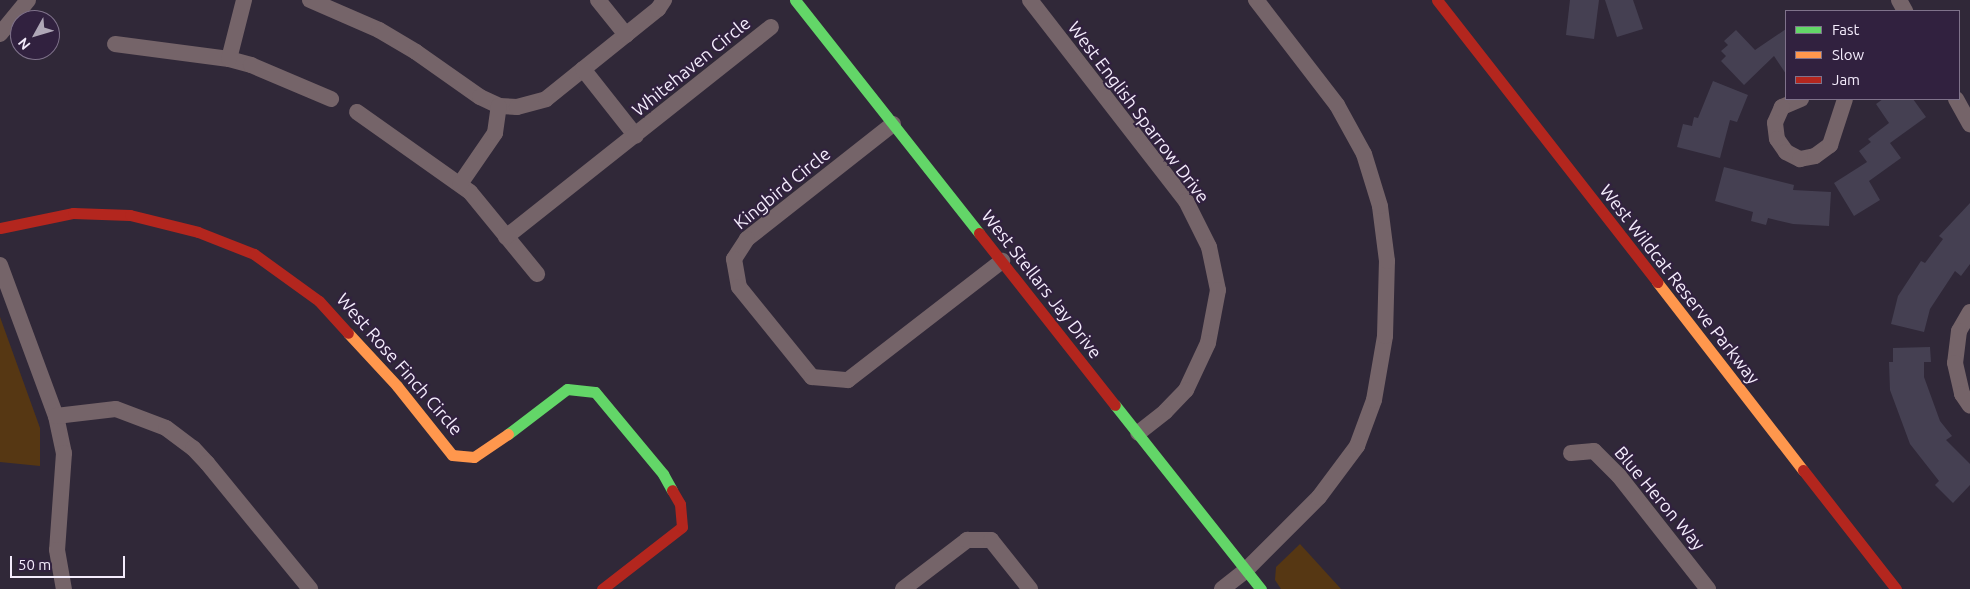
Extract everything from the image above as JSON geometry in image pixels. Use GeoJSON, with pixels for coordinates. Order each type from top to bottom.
{"type":"FeatureCollection","features":[{"type":"Feature","properties":{"kind":"street"},"geometry":{"type":"LineString","coordinates":[[0,34],[28,0]]}},
{"type":"Feature","properties":{"kind":"street"},"geometry":{"type":"LineString","coordinates":[[229,59],[244,0]]}},
{"type":"Feature","properties":{"kind":"street"},"geometry":{"type":"LineString","coordinates":[[310,0],[378,30],[416,52],[480,97],[500,106],[517,107],[546,99],[658,9],[664,0]]}},
{"type":"Feature","properties":{"kind":"street"},"geometry":{"type":"LineString","coordinates":[[598,0],[626,35]]}},
{"type":"Feature","properties":{"kind":"street","name":"West Stellars Jay Drive"},"geometry":{"type":"LineString","coordinates":[[795,0],[1261,589]]}},
{"type":"Feature","properties":{"kind":"street","name":"West English Sparrow Drive"},"geometry":{"type":"LineString","coordinates":[[1030,0],[1186,201],[1209,248],[1218,290],[1208,343],[1186,390],[1165,412],[1138,433]]}},
{"type":"Feature","properties":{"kind":"street"},"geometry":{"type":"LineString","coordinates":[[1222,589],[1246,570],[1319,497],[1357,446],[1374,400],[1386,336],[1387,261],[1380,206],[1364,154],[1337,105],[1256,0]]}},
{"type":"Feature","properties":{"kind":"street","name":"West Wildcat Reserve Parkway"},"geometry":{"type":"LineString","coordinates":[[1437,0],[1896,589]]}},
{"type":"Feature","properties":{"kind":"street","name":"Whitehaven Circle"},"geometry":{"type":"LineString","coordinates":[[506,237],[636,136],[771,27]]}},
{"type":"Feature","properties":{"kind":"street"},"geometry":{"type":"LineString","coordinates":[[115,44],[229,59],[250,65],[331,99]]}},
{"type":"Feature","properties":{"kind":"street","name":"Whitehaven Circle"},"geometry":{"type":"LineString","coordinates":[[583,69],[636,136]]}},
{"type":"Feature","properties":{"kind":"street"},"geometry":{"type":"LineString","coordinates":[[1799,100],[1782,108],[1776,123],[1777,139],[1786,152],[1800,159],[1815,156],[1830,144],[1845,100]]}},
{"type":"Feature","properties":{"kind":"street"},"geometry":{"type":"LineString","coordinates":[[1957,100],[1970,124]]}},
{"type":"Feature","properties":{"kind":"street"},"geometry":{"type":"LineString","coordinates":[[460,184],[496,133],[500,106]]}},
{"type":"Feature","properties":{"kind":"street"},"geometry":{"type":"LineString","coordinates":[[357,112],[460,184],[537,274]]}},
{"type":"Feature","properties":{"kind":"street","name":"Kingbird Circle"},"geometry":{"type":"LineString","coordinates":[[894,124],[747,239],[734,259],[739,287],[812,378],[848,380],[1002,261]]}},
{"type":"Feature","properties":{"kind":"street","name":"West Rose Finch Circle"},"geometry":{"type":"LineString","coordinates":[[0,228],[26,221],[73,213],[130,215],[198,232],[254,254],[319,301],[397,386],[452,455],[474,457],[496,443],[567,389],[595,392],[663,474],[680,504],[682,527],[602,589]]}},
{"type":"Feature","properties":{"kind":"street"},"geometry":{"type":"LineString","coordinates":[[0,264],[56,416],[64,453],[57,550],[64,589]]}},
{"type":"Feature","properties":{"kind":"street"},"geometry":{"type":"LineString","coordinates":[[1970,312],[1960,331],[1956,363],[1962,394],[1970,406]]}},
{"type":"Feature","properties":{"kind":"street"},"geometry":{"type":"LineString","coordinates":[[56,416],[116,410],[166,428],[194,448],[310,589]]}},
{"type":"Feature","properties":{"kind":"street","name":"Blue Heron Way"},"geometry":{"type":"LineString","coordinates":[[1571,453],[1594,451],[1619,476],[1708,589]]}},
{"type":"Feature","properties":{"kind":"street"},"geometry":{"type":"LineString","coordinates":[[903,589],[967,540],[991,540],[1030,589]]}},
{"type":"Feature","properties":{"kind":"shaded area"},"geometry":{"type":"Polygon","coordinates":[[[0,317],[40,428],[40,466],[0,462],[0,317]]]}},
{"type":"Feature","properties":{"kind":"shaded area"},"geometry":{"type":"Polygon","coordinates":[[[1300,544],[1341,589],[1281,589],[1275,580],[1276,567],[1300,544]]]}},
{"type":"Feature","properties":{"kind":"building"},"geometry":{"type":"Polygon","coordinates":[[[1570,0],[1599,0],[1594,39],[1566,35],[1570,0]]]}},
{"type":"Feature","properties":{"kind":"building"},"geometry":{"type":"Polygon","coordinates":[[[1605,0],[1633,0],[1643,29],[1617,37],[1605,0]]]}},
{"type":"Feature","properties":{"kind":"building"},"geometry":{"type":"Polygon","coordinates":[[[1736,30],[1755,50],[1785,30],[1785,72],[1774,56],[1744,85],[1721,61],[1726,56],[1721,51],[1728,45],[1724,41],[1736,30]]]}},
{"type":"Feature","properties":{"kind":"building"},"geometry":{"type":"Polygon","coordinates":[[[1713,81],[1748,95],[1737,122],[1730,120],[1720,158],[1677,147],[1683,124],[1692,126],[1694,117],[1698,118],[1713,81]]]}},
{"type":"Feature","properties":{"kind":"building"},"geometry":{"type":"Polygon","coordinates":[[[1882,100],[1914,100],[1926,117],[1890,143],[1901,158],[1869,181],[1880,200],[1854,216],[1834,183],[1867,162],[1859,151],[1871,142],[1868,139],[1889,123],[1876,104],[1882,100]]]}},
{"type":"Feature","properties":{"kind":"building"},"geometry":{"type":"Polygon","coordinates":[[[1724,167],[1794,185],[1793,190],[1831,192],[1829,226],[1793,224],[1768,218],[1766,225],[1751,221],[1753,212],[1715,201],[1724,167]]]}},
{"type":"Feature","properties":{"kind":"building"},"geometry":{"type":"Polygon","coordinates":[[[1970,203],[1970,264],[1961,276],[1955,271],[1930,309],[1924,332],[1891,324],[1898,296],[1921,261],[1925,263],[1943,239],[1939,236],[1970,203]]]}},
{"type":"Feature","properties":{"kind":"building"},"geometry":{"type":"Polygon","coordinates":[[[1930,347],[1931,362],[1924,362],[1924,377],[1940,421],[1952,436],[1946,440],[1970,464],[1970,485],[1953,503],[1935,485],[1939,481],[1910,444],[1890,390],[1889,362],[1893,362],[1893,348],[1930,347]]]}},
{"type":"Feature","properties":{"kind":"traffic: fast"},"geometry":{"type":"LineString","coordinates":[[795,0],[979,233]]}},
{"type":"Feature","properties":{"kind":"traffic: fast"},"geometry":{"type":"LineString","coordinates":[[508,434],[567,389],[595,392],[663,474],[672,490]]}},
{"type":"Feature","properties":{"kind":"traffic: fast"},"geometry":{"type":"LineString","coordinates":[[1115,405],[1261,589]]}},
{"type":"Feature","properties":{"kind":"traffic: slow"},"geometry":{"type":"LineString","coordinates":[[1657,282],[1803,470]]}},
{"type":"Feature","properties":{"kind":"traffic: slow"},"geometry":{"type":"LineString","coordinates":[[348,333],[397,386],[452,455],[474,457],[508,434]]}},
{"type":"Feature","properties":{"kind":"traffic: jam"},"geometry":{"type":"LineString","coordinates":[[1437,0],[1657,282]]}},
{"type":"Feature","properties":{"kind":"traffic: jam"},"geometry":{"type":"LineString","coordinates":[[0,228],[73,213],[130,215],[198,232],[254,254],[319,301],[348,333]]}},
{"type":"Feature","properties":{"kind":"traffic: jam"},"geometry":{"type":"LineString","coordinates":[[979,233],[1115,405]]}},
{"type":"Feature","properties":{"kind":"traffic: jam"},"geometry":{"type":"LineString","coordinates":[[1803,470],[1896,589]]}},
{"type":"Feature","properties":{"kind":"traffic: jam"},"geometry":{"type":"LineString","coordinates":[[602,589],[682,527],[680,504],[672,490]]}}]}
